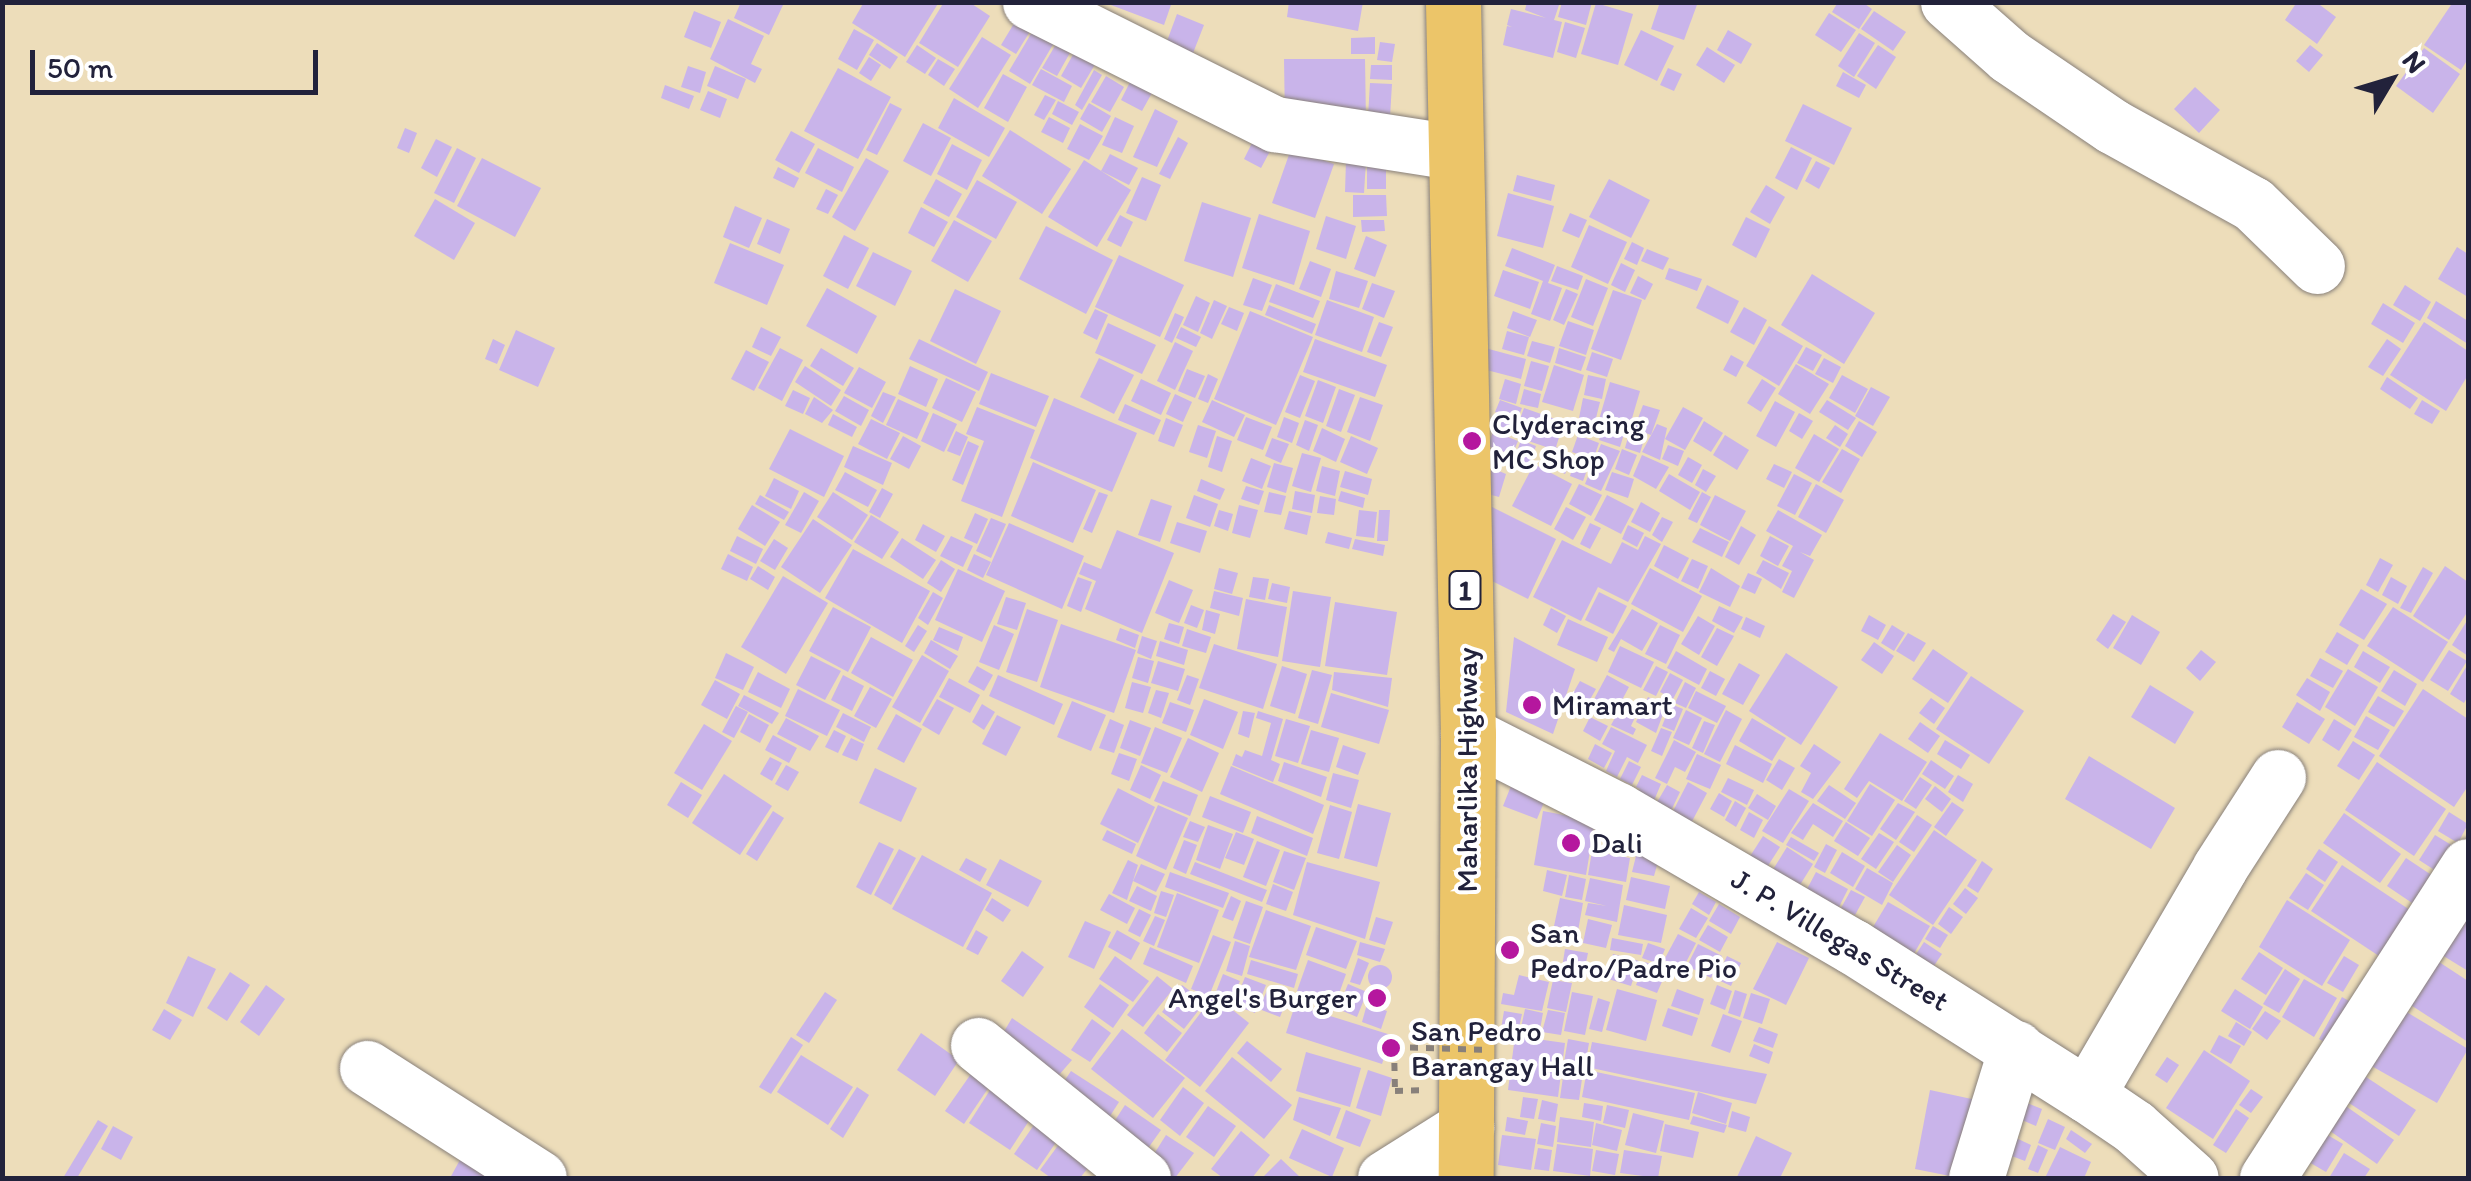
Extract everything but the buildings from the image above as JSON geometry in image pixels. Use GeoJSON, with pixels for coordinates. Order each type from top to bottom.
{"type":"FeatureCollection","features":[{"type":"Feature","properties":{"kind":"highway","name":"Maharlika Highway"},"geometry":{"type":"LineString","coordinates":[[1453,2],[1468,734],[1466,1153]]}},
{"type":"Feature","properties":{"kind":"street"},"geometry":{"type":"LineString","coordinates":[[1030,2],[1275,124],[1454,152]]}},
{"type":"Feature","properties":{"kind":"street"},"geometry":{"type":"LineString","coordinates":[[1948,2],[2010,56],[2112,126],[2253,204],[2318,266]]}},
{"type":"Feature","properties":{"kind":"street","name":"J. P. Villegas Street"},"geometry":{"type":"LineString","coordinates":[[1468,734],[1724,869],[2016,1048],[2134,1127],[2192,1178]]}},
{"type":"Feature","properties":{"kind":"street"},"geometry":{"type":"LineString","coordinates":[[2087,1095],[2220,867],[2278,777]]}},
{"type":"Feature","properties":{"kind":"street"},"geometry":{"type":"LineString","coordinates":[[2267,1178],[2468,866]]}},
{"type":"Feature","properties":{"kind":"street"},"geometry":{"type":"LineString","coordinates":[[978,1045],[1144,1178]]}},
{"type":"Feature","properties":{"kind":"street"},"geometry":{"type":"LineString","coordinates":[[1976,1178],[2016,1048]]}},
{"type":"Feature","properties":{"kind":"street"},"geometry":{"type":"LineString","coordinates":[[368,1068],[539,1178]]}},
{"type":"Feature","properties":{"kind":"street"},"geometry":{"type":"LineString","coordinates":[[1384,1178],[1466,1153]]}},
{"type":"Feature","properties":{"kind":"path"},"geometry":{"type":"LineString","coordinates":[[1395,1091],[1394,1047],[1489,1050]]}},
{"type":"Feature","properties":{"kind":"place","name":"Clyderacing MC Shop"},"geometry":{"type":"Point","coordinates":[1472,441]}},
{"type":"Feature","properties":{"kind":"place","name":"Miramart"},"geometry":{"type":"Point","coordinates":[1532,705]}},
{"type":"Feature","properties":{"kind":"place","name":"Dali"},"geometry":{"type":"Point","coordinates":[1571,843]}},
{"type":"Feature","properties":{"kind":"place","name":"San Pedro/Padre Pio"},"geometry":{"type":"Point","coordinates":[1510,950]}},
{"type":"Feature","properties":{"kind":"place","name":"Angel's Burger"},"geometry":{"type":"Point","coordinates":[1377,998]}},
{"type":"Feature","properties":{"kind":"place","name":"San Pedro Barangay Hall"},"geometry":{"type":"Point","coordinates":[1391,1048]}}]}
